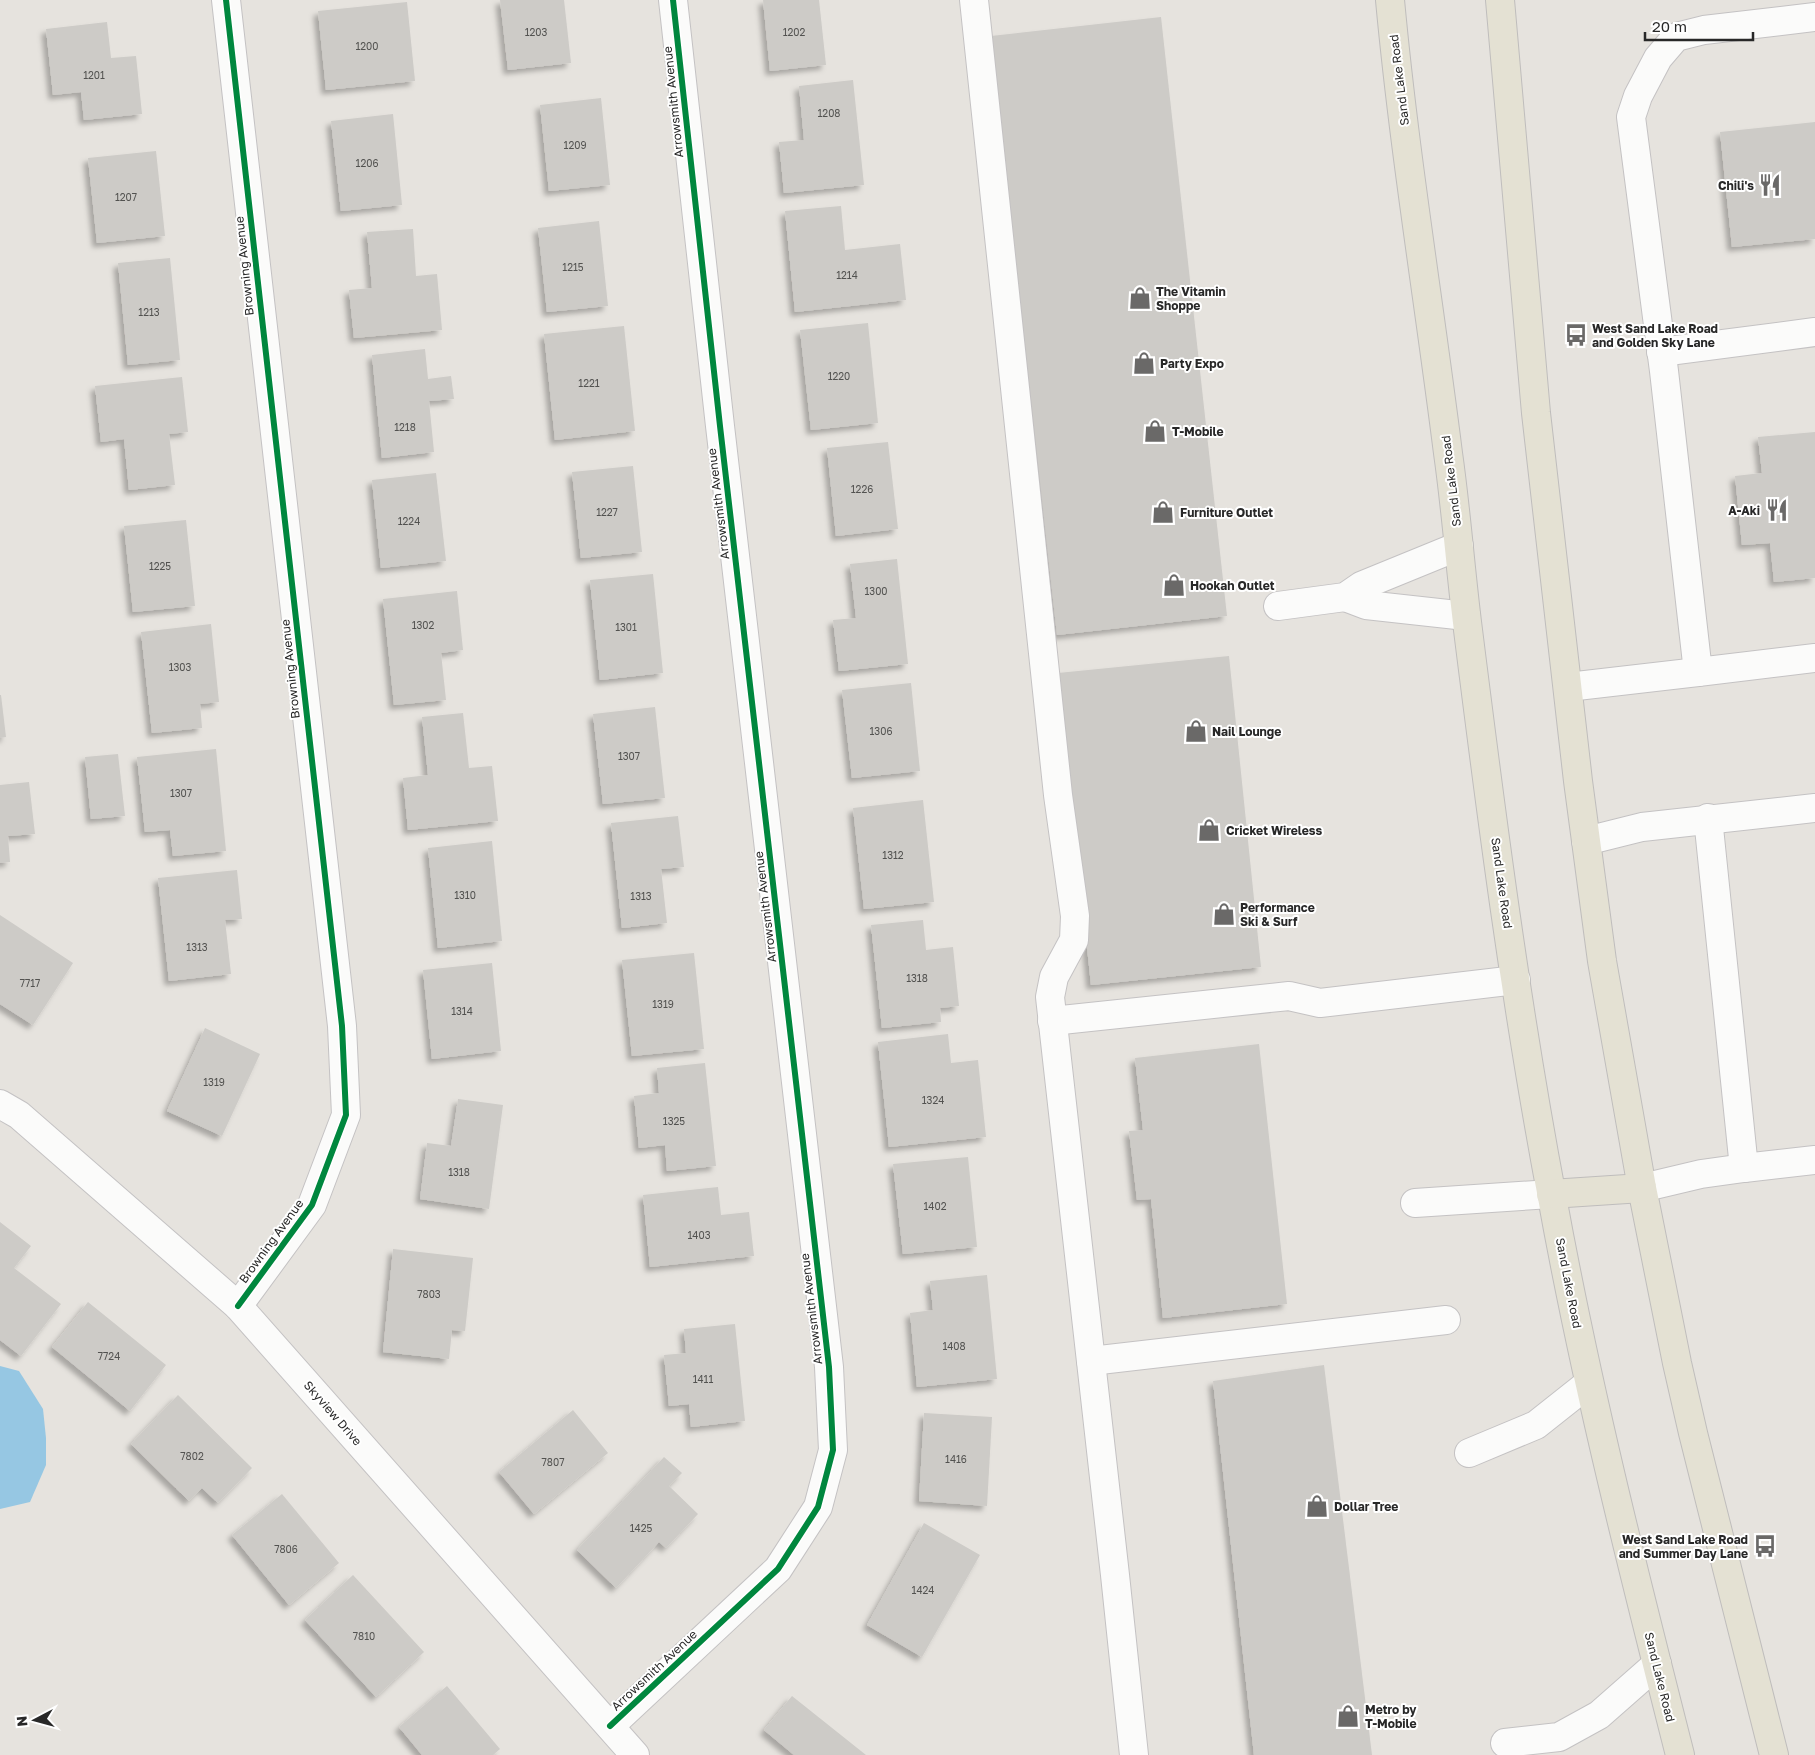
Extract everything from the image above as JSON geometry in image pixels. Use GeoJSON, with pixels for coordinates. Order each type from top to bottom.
{"type":"FeatureCollection","features":[{"type":"Feature","properties":{"kind":"main road","name":"Sand Lake Road"},"geometry":{"type":"LineString","coordinates":[[1390,0],[1399,94],[1448,447],[1466,616],[1516,980],[1551,1194],[1589,1383],[1622,1526],[1680,1755]]}},
{"type":"Feature","properties":{"kind":"main road"},"geometry":{"type":"LineString","coordinates":[[1500,0],[1536,413],[1586,841],[1602,961],[1642,1188],[1677,1363],[1693,1434],[1774,1755]]}},
{"type":"Feature","properties":{"kind":"main road"},"geometry":{"type":"LineString","coordinates":[[1551,1194],[1642,1188]]}},
{"type":"Feature","properties":{"kind":"street","name":"Browning Avenue"},"geometry":{"type":"LineString","coordinates":[[226,0],[342,1026],[346,1115],[312,1205],[238,1306]]}},
{"type":"Feature","properties":{"kind":"street","name":"Arrowsmith Avenue"},"geometry":{"type":"LineString","coordinates":[[610,1726],[778,1569],[818,1507],[833,1450],[829,1367],[673,0]]}},
{"type":"Feature","properties":{"kind":"street"},"geometry":{"type":"LineString","coordinates":[[974,0],[1058,795],[1076,916],[1074,940],[1054,977],[1050,997],[1134,1755]]}},
{"type":"Feature","properties":{"kind":"street"},"geometry":{"type":"LineString","coordinates":[[1698,672],[1632,117],[1638,96],[1658,58],[1676,37],[1704,30],[1815,17]]}},
{"type":"Feature","properties":{"kind":"street"},"geometry":{"type":"LineString","coordinates":[[1661,352],[1815,332]]}},
{"type":"Feature","properties":{"kind":"street"},"geometry":{"type":"LineString","coordinates":[[1278,606],[1345,596],[1361,586],[1459,546]]}},
{"type":"Feature","properties":{"kind":"street"},"geometry":{"type":"LineString","coordinates":[[1345,596],[1366,605],[1466,616]]}},
{"type":"Feature","properties":{"kind":"street"},"geometry":{"type":"LineString","coordinates":[[1568,687],[1815,658]]}},
{"type":"Feature","properties":{"kind":"street"},"geometry":{"type":"LineString","coordinates":[[1586,841],[1642,827],[1708,818],[1815,808]]}},
{"type":"Feature","properties":{"kind":"street"},"geometry":{"type":"LineString","coordinates":[[1708,818],[1744,1168]]}},
{"type":"Feature","properties":{"kind":"street"},"geometry":{"type":"LineString","coordinates":[[1052,1021],[1289,996],[1320,1003],[1516,980]]}},
{"type":"Feature","properties":{"kind":"street","name":"Skyview Drive"},"geometry":{"type":"LineString","coordinates":[[0,1104],[19,1116],[238,1306],[635,1755]]}},
{"type":"Feature","properties":{"kind":"street"},"geometry":{"type":"LineString","coordinates":[[1642,1188],[1700,1174],[1815,1160]]}},
{"type":"Feature","properties":{"kind":"street"},"geometry":{"type":"LineString","coordinates":[[1415,1203],[1551,1194]]}},
{"type":"Feature","properties":{"kind":"street"},"geometry":{"type":"LineString","coordinates":[[1091,1361],[1446,1320]]}},
{"type":"Feature","properties":{"kind":"street"},"geometry":{"type":"LineString","coordinates":[[1469,1453],[1536,1425],[1589,1383]]}},
{"type":"Feature","properties":{"kind":"street"},"geometry":{"type":"LineString","coordinates":[[1505,1743],[1559,1737],[1599,1716],[1657,1664]]}},
{"type":"Feature","properties":{"kind":"water"},"geometry":{"type":"Polygon","coordinates":[[[0,1366],[19,1371],[43,1409],[46,1465],[30,1502],[0,1509],[0,1366]]]}},
{"type":"Feature","properties":{"kind":"building"},"geometry":{"type":"Polygon","coordinates":[[[500,0],[564,0],[571,63],[508,70],[500,0]]]}},
{"type":"Feature","properties":{"kind":"building"},"geometry":{"type":"Polygon","coordinates":[[[763,0],[819,0],[826,65],[770,71],[763,0]]]}},
{"type":"Feature","properties":{"kind":"building"},"geometry":{"type":"Polygon","coordinates":[[[407,2],[415,81],[326,90],[318,11],[407,2]]]}},
{"type":"Feature","properties":{"kind":"building"},"geometry":{"type":"Polygon","coordinates":[[[1161,17],[1227,616],[1057,635],[991,36],[1161,17]]]}},
{"type":"Feature","properties":{"kind":"building"},"geometry":{"type":"Polygon","coordinates":[[[107,22],[111,58],[136,56],[142,114],[84,120],[81,92],[53,95],[46,29],[107,22]]]}},
{"type":"Feature","properties":{"kind":"building"},"geometry":{"type":"Polygon","coordinates":[[[853,80],[864,185],[784,193],[779,142],[804,140],[799,86],[853,80]]]}},
{"type":"Feature","properties":{"kind":"building"},"geometry":{"type":"Polygon","coordinates":[[[601,98],[610,185],[549,191],[540,105],[601,98]]]}},
{"type":"Feature","properties":{"kind":"building"},"geometry":{"type":"Polygon","coordinates":[[[393,114],[402,205],[341,211],[331,121],[393,114]]]}},
{"type":"Feature","properties":{"kind":"building","name":"Chili's"},"geometry":{"type":"Polygon","coordinates":[[[1815,122],[1815,239],[1732,247],[1720,132],[1815,122]]]}},
{"type":"Feature","properties":{"kind":"building"},"geometry":{"type":"Polygon","coordinates":[[[156,151],[165,236],[97,243],[88,158],[156,151]]]}},
{"type":"Feature","properties":{"kind":"building"},"geometry":{"type":"Polygon","coordinates":[[[841,206],[845,250],[900,244],[906,300],[795,312],[785,211],[841,206]]]}},
{"type":"Feature","properties":{"kind":"building"},"geometry":{"type":"Polygon","coordinates":[[[599,221],[608,306],[547,312],[538,228],[599,221]]]}},
{"type":"Feature","properties":{"kind":"building"},"geometry":{"type":"Polygon","coordinates":[[[413,229],[416,276],[437,274],[442,330],[354,338],[349,290],[372,288],[367,232],[413,229]]]}},
{"type":"Feature","properties":{"kind":"building"},"geometry":{"type":"Polygon","coordinates":[[[170,258],[180,360],[128,365],[118,263],[170,258]]]}},
{"type":"Feature","properties":{"kind":"building"},"geometry":{"type":"Polygon","coordinates":[[[868,323],[878,423],[811,430],[800,330],[868,323]]]}},
{"type":"Feature","properties":{"kind":"building"},"geometry":{"type":"Polygon","coordinates":[[[624,326],[635,431],[555,440],[544,334],[624,326]]]}},
{"type":"Feature","properties":{"kind":"building"},"geometry":{"type":"Polygon","coordinates":[[[425,349],[428,379],[451,376],[454,399],[429,401],[434,452],[382,458],[372,355],[425,349]]]}},
{"type":"Feature","properties":{"kind":"building"},"geometry":{"type":"Polygon","coordinates":[[[182,377],[188,432],[169,434],[175,485],[129,490],[124,439],[101,442],[95,386],[182,377]]]}},
{"type":"Feature","properties":{"kind":"building","name":"A-Aki"},"geometry":{"type":"Polygon","coordinates":[[[1815,432],[1815,578],[1774,582],[1770,543],[1742,545],[1735,476],[1762,473],[1758,437],[1815,432]]]}},
{"type":"Feature","properties":{"kind":"building"},"geometry":{"type":"Polygon","coordinates":[[[888,442],[898,529],[836,536],[827,448],[888,442]]]}},
{"type":"Feature","properties":{"kind":"building"},"geometry":{"type":"Polygon","coordinates":[[[633,466],[642,552],[581,558],[572,472],[633,466]]]}},
{"type":"Feature","properties":{"kind":"building"},"geometry":{"type":"Polygon","coordinates":[[[436,473],[446,561],[381,568],[372,480],[436,473]]]}},
{"type":"Feature","properties":{"kind":"building"},"geometry":{"type":"Polygon","coordinates":[[[186,520],[195,606],[133,612],[124,526],[186,520]]]}},
{"type":"Feature","properties":{"kind":"building"},"geometry":{"type":"Polygon","coordinates":[[[897,559],[908,664],[839,671],[833,620],[856,618],[850,564],[897,559]]]}},
{"type":"Feature","properties":{"kind":"building"},"geometry":{"type":"Polygon","coordinates":[[[653,574],[663,673],[600,680],[590,580],[653,574]]]}},
{"type":"Feature","properties":{"kind":"building"},"geometry":{"type":"Polygon","coordinates":[[[457,591],[463,650],[441,653],[446,700],[394,705],[383,599],[457,591]]]}},
{"type":"Feature","properties":{"kind":"building"},"geometry":{"type":"Polygon","coordinates":[[[211,624],[219,702],[200,704],[202,728],[152,733],[141,632],[211,624]]]}},
{"type":"Feature","properties":{"kind":"building"},"geometry":{"type":"Polygon","coordinates":[[[1229,656],[1261,967],[1091,985],[1058,673],[1229,656]]]}},
{"type":"Feature","properties":{"kind":"building"},"geometry":{"type":"Polygon","coordinates":[[[911,683],[920,771],[852,778],[842,690],[911,683]]]}},
{"type":"Feature","properties":{"kind":"building"},"geometry":{"type":"Polygon","coordinates":[[[0,695],[6,737],[0,738],[0,695]]]}},
{"type":"Feature","properties":{"kind":"building"},"geometry":{"type":"Polygon","coordinates":[[[655,707],[665,798],[603,804],[593,714],[655,707]]]}},
{"type":"Feature","properties":{"kind":"building"},"geometry":{"type":"Polygon","coordinates":[[[463,713],[469,768],[492,766],[498,821],[408,830],[403,778],[428,775],[422,717],[463,713]]]}},
{"type":"Feature","properties":{"kind":"building"},"geometry":{"type":"Polygon","coordinates":[[[216,749],[226,851],[173,856],[170,830],[145,832],[137,757],[216,749]]]}},
{"type":"Feature","properties":{"kind":"building"},"geometry":{"type":"Polygon","coordinates":[[[118,754],[125,816],[91,819],[85,757],[118,754]]]}},
{"type":"Feature","properties":{"kind":"building"},"geometry":{"type":"Polygon","coordinates":[[[29,782],[35,834],[8,836],[10,862],[0,863],[0,785],[29,782]]]}},
{"type":"Feature","properties":{"kind":"building"},"geometry":{"type":"Polygon","coordinates":[[[923,800],[934,902],[864,909],[853,808],[923,800]]]}},
{"type":"Feature","properties":{"kind":"building"},"geometry":{"type":"Polygon","coordinates":[[[678,816],[684,867],[661,869],[667,923],[622,928],[611,823],[678,816]]]}},
{"type":"Feature","properties":{"kind":"building"},"geometry":{"type":"Polygon","coordinates":[[[492,841],[502,941],[438,948],[428,848],[492,841]]]}},
{"type":"Feature","properties":{"kind":"building"},"geometry":{"type":"Polygon","coordinates":[[[237,870],[242,919],[225,920],[231,974],[169,981],[158,878],[237,870]]]}},
{"type":"Feature","properties":{"kind":"building"},"geometry":{"type":"Polygon","coordinates":[[[0,915],[73,963],[33,1025],[0,1004],[0,915]]]}},
{"type":"Feature","properties":{"kind":"building"},"geometry":{"type":"Polygon","coordinates":[[[923,920],[926,950],[953,947],[959,1006],[940,1008],[941,1022],[882,1028],[871,925],[923,920]]]}},
{"type":"Feature","properties":{"kind":"building"},"geometry":{"type":"Polygon","coordinates":[[[694,953],[704,1049],[632,1056],[622,960],[694,953]]]}},
{"type":"Feature","properties":{"kind":"building"},"geometry":{"type":"Polygon","coordinates":[[[492,963],[501,1051],[432,1059],[423,970],[492,963]]]}},
{"type":"Feature","properties":{"kind":"building"},"geometry":{"type":"Polygon","coordinates":[[[205,1028],[260,1054],[222,1136],[167,1111],[205,1028]]]}},
{"type":"Feature","properties":{"kind":"building"},"geometry":{"type":"Polygon","coordinates":[[[948,1034],[951,1063],[978,1060],[986,1137],[889,1147],[878,1042],[948,1034]]]}},
{"type":"Feature","properties":{"kind":"building"},"geometry":{"type":"Polygon","coordinates":[[[1259,1044],[1287,1304],[1163,1318],[1151,1199],[1137,1200],[1129,1131],[1143,1130],[1135,1058],[1259,1044]]]}},
{"type":"Feature","properties":{"kind":"building"},"geometry":{"type":"Polygon","coordinates":[[[705,1063],[716,1166],[667,1171],[665,1145],[639,1148],[634,1096],[659,1093],[657,1068],[705,1063]]]}},
{"type":"Feature","properties":{"kind":"building"},"geometry":{"type":"Polygon","coordinates":[[[458,1099],[503,1105],[489,1209],[420,1199],[427,1143],[451,1146],[458,1099]]]}},
{"type":"Feature","properties":{"kind":"building"},"geometry":{"type":"Polygon","coordinates":[[[968,1157],[977,1247],[903,1254],[893,1164],[968,1157]]]}},
{"type":"Feature","properties":{"kind":"building"},"geometry":{"type":"Polygon","coordinates":[[[718,1187],[721,1215],[749,1212],[754,1256],[650,1267],[643,1195],[718,1187]]]}},
{"type":"Feature","properties":{"kind":"building"},"geometry":{"type":"Polygon","coordinates":[[[0,1222],[31,1246],[14,1268],[61,1304],[21,1356],[0,1340],[0,1222]]]}},
{"type":"Feature","properties":{"kind":"building"},"geometry":{"type":"Polygon","coordinates":[[[393,1249],[473,1258],[465,1331],[452,1330],[449,1359],[383,1352],[393,1249]]]}},
{"type":"Feature","properties":{"kind":"building"},"geometry":{"type":"Polygon","coordinates":[[[987,1275],[997,1379],[917,1387],[910,1313],[933,1310],[930,1281],[987,1275]]]}},
{"type":"Feature","properties":{"kind":"building"},"geometry":{"type":"Polygon","coordinates":[[[88,1302],[166,1365],[130,1411],[52,1347],[88,1302]]]}},
{"type":"Feature","properties":{"kind":"building"},"geometry":{"type":"Polygon","coordinates":[[[735,1324],[745,1421],[691,1427],[689,1404],[669,1406],[664,1355],[686,1353],[684,1329],[735,1324]]]}},
{"type":"Feature","properties":{"kind":"building"},"geometry":{"type":"Polygon","coordinates":[[[1324,1365],[1372,1755],[1254,1755],[1213,1381],[1324,1365]]]}},
{"type":"Feature","properties":{"kind":"building"},"geometry":{"type":"Polygon","coordinates":[[[178,1395],[252,1468],[218,1503],[202,1488],[189,1501],[131,1444],[178,1395]]]}},
{"type":"Feature","properties":{"kind":"building"},"geometry":{"type":"Polygon","coordinates":[[[573,1410],[608,1453],[534,1514],[499,1472],[573,1410]]]}},
{"type":"Feature","properties":{"kind":"building"},"geometry":{"type":"Polygon","coordinates":[[[924,1413],[992,1417],[987,1506],[919,1501],[924,1413]]]}},
{"type":"Feature","properties":{"kind":"building"},"geometry":{"type":"Polygon","coordinates":[[[664,1457],[682,1473],[669,1486],[698,1514],[666,1548],[659,1542],[616,1588],[577,1550],[664,1457]]]}},
{"type":"Feature","properties":{"kind":"building"},"geometry":{"type":"Polygon","coordinates":[[[282,1494],[339,1563],[289,1605],[232,1535],[282,1494]]]}},
{"type":"Feature","properties":{"kind":"building"},"geometry":{"type":"Polygon","coordinates":[[[924,1523],[980,1555],[922,1657],[867,1625],[924,1523]]]}},
{"type":"Feature","properties":{"kind":"building"},"geometry":{"type":"Polygon","coordinates":[[[353,1575],[424,1652],[376,1697],[305,1620],[353,1575]]]}},
{"type":"Feature","properties":{"kind":"building"},"geometry":{"type":"Polygon","coordinates":[[[447,1686],[500,1749],[493,1755],[422,1755],[399,1727],[447,1686]]]}},
{"type":"Feature","properties":{"kind":"building"},"geometry":{"type":"Polygon","coordinates":[[[792,1696],[866,1755],[794,1755],[764,1730],[792,1696]]]}},
{"type":"Feature","properties":{"kind":"cycle path"},"geometry":{"type":"LineString","coordinates":[[226,0],[342,1026],[346,1115],[312,1205],[238,1306]]}},
{"type":"Feature","properties":{"kind":"cycle path"},"geometry":{"type":"LineString","coordinates":[[610,1726],[778,1569],[818,1507],[833,1450],[829,1367],[720,426],[673,0]]}},
{"type":"Feature","properties":{"kind":"place","name":"Chili's"},"geometry":{"type":"Point","coordinates":[1770,185]}},
{"type":"Feature","properties":{"kind":"place","name":"The Vitamin Shoppe"},"geometry":{"type":"Point","coordinates":[1140,298]}},
{"type":"Feature","properties":{"kind":"place","name":"West Sand Lake Road and Golden Sky Lane"},"geometry":{"type":"Point","coordinates":[1576,335]}},
{"type":"Feature","properties":{"kind":"place","name":"Party Expo"},"geometry":{"type":"Point","coordinates":[1144,363]}},
{"type":"Feature","properties":{"kind":"place","name":"T-Mobile"},"geometry":{"type":"Point","coordinates":[1155,431]}},
{"type":"Feature","properties":{"kind":"place","name":"A-Aki"},"geometry":{"type":"Point","coordinates":[1777,510]}},
{"type":"Feature","properties":{"kind":"place","name":"Furniture Outlet"},"geometry":{"type":"Point","coordinates":[1163,512]}},
{"type":"Feature","properties":{"kind":"place","name":"Hookah Outlet"},"geometry":{"type":"Point","coordinates":[1174,585]}},
{"type":"Feature","properties":{"kind":"place","name":"Nail Lounge"},"geometry":{"type":"Point","coordinates":[1196,731]}},
{"type":"Feature","properties":{"kind":"place","name":"Cricket Wireless"},"geometry":{"type":"Point","coordinates":[1209,830]}},
{"type":"Feature","properties":{"kind":"place","name":"Performance Ski & Surf"},"geometry":{"type":"Point","coordinates":[1224,914]}},
{"type":"Feature","properties":{"kind":"place","name":"Dollar Tree"},"geometry":{"type":"Point","coordinates":[1317,1506]}},
{"type":"Feature","properties":{"kind":"place","name":"West Sand Lake Road and Summer Day Lane"},"geometry":{"type":"Point","coordinates":[1765,1546]}},
{"type":"Feature","properties":{"kind":"place","name":"Metro by T-Mobile"},"geometry":{"type":"Point","coordinates":[1348,1716]}}]}
